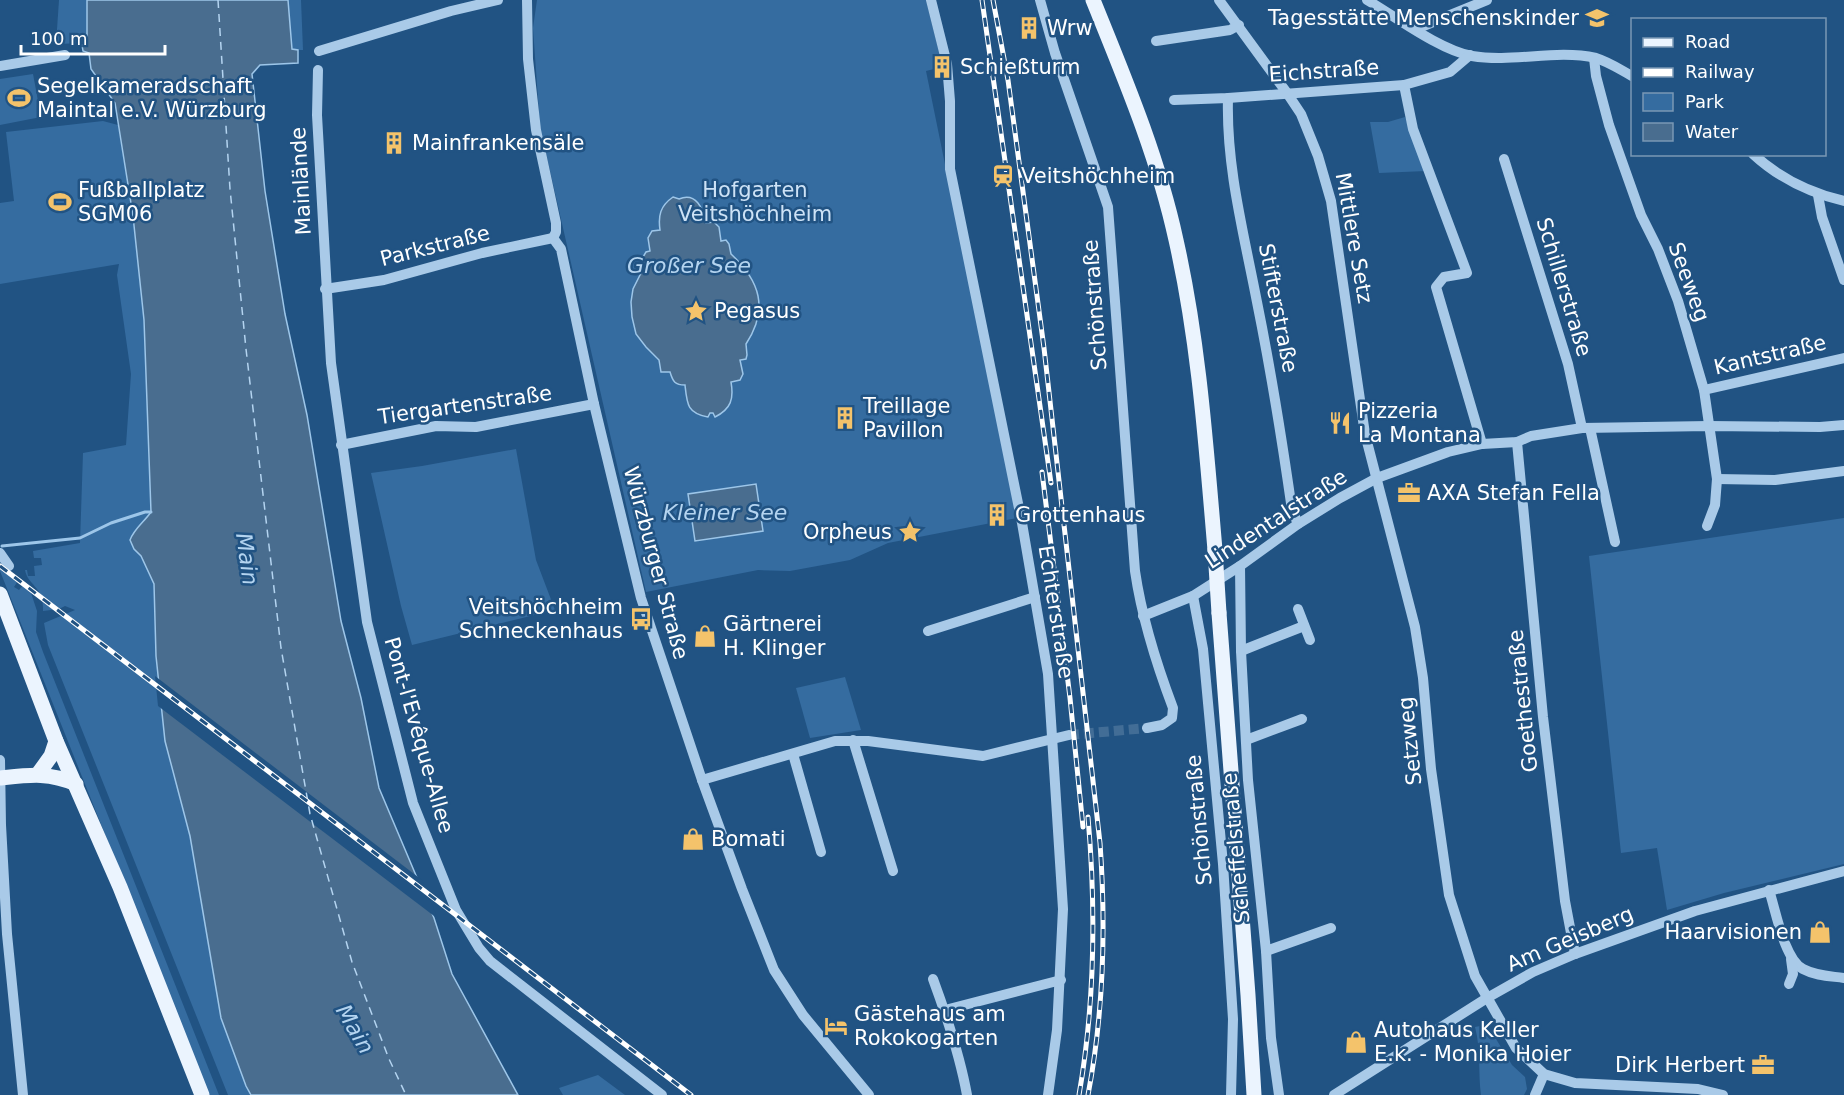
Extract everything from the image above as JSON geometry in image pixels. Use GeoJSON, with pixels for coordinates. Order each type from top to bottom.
{"type":"FeatureCollection","features":[{"type":"Feature","properties":{"kind":"main road"},"geometry":{"type":"LineString","coordinates":[[1093,0],[1136,106],[1160,177],[1176,239],[1190,309],[1201,392],[1215,550],[1248,984],[1254,1095]]}},
{"type":"Feature","properties":{"kind":"main road"},"geometry":{"type":"LineString","coordinates":[[0,594],[56,741],[120,887],[202,1095]]}},
{"type":"Feature","properties":{"kind":"main road"},"geometry":{"type":"LineString","coordinates":[[38,774],[51,756],[56,741]]}},
{"type":"Feature","properties":{"kind":"main road"},"geometry":{"type":"LineString","coordinates":[[1,778],[38,774],[76,784]]}},
{"type":"Feature","properties":{"kind":"street"},"geometry":{"type":"LineString","coordinates":[[319,51],[451,11],[498,0]]}},
{"type":"Feature","properties":{"kind":"street","name":"Würzburger Straße"},"geometry":{"type":"LineString","coordinates":[[527,0],[528,59],[536,130],[556,224],[553,238],[561,249],[594,404],[641,598],[702,780],[774,970],[803,1015],[869,1095]]}},
{"type":"Feature","properties":{"kind":"street","name":"Echterstraße"},"geometry":{"type":"LineString","coordinates":[[931,0],[947,64],[950,101],[950,170],[1035,597],[1048,674],[1063,909],[1057,1030],[1048,1095]]}},
{"type":"Feature","properties":{"kind":"street","name":"Schönstraße"},"geometry":{"type":"LineString","coordinates":[[1040,0],[1055,53],[1107,207],[1134,571],[1143,616],[1173,708],[1172,718],[1162,725],[1147,728]]}},
{"type":"Feature","properties":{"kind":"street","name":"Mittlere Setz"},"geometry":{"type":"LineString","coordinates":[[1219,0],[1301,114],[1318,156],[1331,201],[1363,421],[1377,478]]}},
{"type":"Feature","properties":{"kind":"street"},"geometry":{"type":"LineString","coordinates":[[1367,0],[1444,46],[1470,56],[1490,58],[1573,55],[1605,61],[1631,75]]}},
{"type":"Feature","properties":{"kind":"street"},"geometry":{"type":"LineString","coordinates":[[1416,29],[1488,0]]}},
{"type":"Feature","properties":{"kind":"street"},"geometry":{"type":"LineString","coordinates":[[1156,41],[1230,30],[1239,25]]}},
{"type":"Feature","properties":{"kind":"street"},"geometry":{"type":"LineString","coordinates":[[0,66],[65,56]]}},
{"type":"Feature","properties":{"kind":"street","name":"Eichstraße"},"geometry":{"type":"LineString","coordinates":[[1174,100],[1404,85],[1450,72],[1470,56]]}},
{"type":"Feature","properties":{"kind":"street","name":"Seeweg"},"geometry":{"type":"LineString","coordinates":[[1594,58],[1609,126],[1641,215],[1658,249],[1678,301],[1704,390],[1717,479],[1714,505],[1707,526]]}},
{"type":"Feature","properties":{"kind":"street","name":"Mainlände"},"geometry":{"type":"LineString","coordinates":[[318,70],[317,115],[325,290]]}},
{"type":"Feature","properties":{"kind":"street"},"geometry":{"type":"LineString","coordinates":[[1404,85],[1413,129],[1467,273],[1444,277],[1436,287],[1482,444]]}},
{"type":"Feature","properties":{"kind":"street","name":"Stifterstraße"},"geometry":{"type":"LineString","coordinates":[[1228,98],[1227,121],[1237,201],[1276,401],[1292,510],[1298,524]]}},
{"type":"Feature","properties":{"kind":"street"},"geometry":{"type":"LineString","coordinates":[[1756,156],[1782,177],[1818,195],[1844,201]]}},
{"type":"Feature","properties":{"kind":"street","name":"Schillerstraße"},"geometry":{"type":"LineString","coordinates":[[1504,159],[1586,428]]}},
{"type":"Feature","properties":{"kind":"street"},"geometry":{"type":"LineString","coordinates":[[1818,195],[1822,217],[1841,260],[1844,280]]}},
{"type":"Feature","properties":{"kind":"street","name":"Parkstraße"},"geometry":{"type":"LineString","coordinates":[[325,290],[384,280],[482,253],[553,238]]}},
{"type":"Feature","properties":{"kind":"street","name":"Pont-l'Evêque-Allee"},"geometry":{"type":"LineString","coordinates":[[325,290],[341,445],[367,622],[413,803],[456,910],[478,948],[490,962],[662,1095]]}},
{"type":"Feature","properties":{"kind":"street","name":"Kantstraße"},"geometry":{"type":"LineString","coordinates":[[1704,390],[1844,358]]}},
{"type":"Feature","properties":{"kind":"street","name":"Tiergartenstraße"},"geometry":{"type":"LineString","coordinates":[[341,445],[436,426],[476,427],[594,404]]}},
{"type":"Feature","properties":{"kind":"street","name":"Lindentalstraße"},"geometry":{"type":"LineString","coordinates":[[1193,596],[1340,498],[1377,478],[1448,452],[1482,444],[1517,442],[1531,436],[1586,428],[1844,425]]}},
{"type":"Feature","properties":{"kind":"street"},"geometry":{"type":"LineString","coordinates":[[1586,428],[1615,542]]}},
{"type":"Feature","properties":{"kind":"street","name":"Goethestraße"},"geometry":{"type":"LineString","coordinates":[[1517,442],[1547,751],[1564,901],[1575,954]]}},
{"type":"Feature","properties":{"kind":"street"},"geometry":{"type":"LineString","coordinates":[[1717,479],[1775,480],[1844,471]]}},
{"type":"Feature","properties":{"kind":"street","name":"Setzweg"},"geometry":{"type":"LineString","coordinates":[[1377,478],[1415,627],[1423,678],[1431,769],[1449,895],[1475,976],[1516,1048],[1544,1074]]}},
{"type":"Feature","properties":{"kind":"street"},"geometry":{"type":"LineString","coordinates":[[0,553],[9,566]]}},
{"type":"Feature","properties":{"kind":"street","name":"Scheffelstraße"},"geometry":{"type":"LineString","coordinates":[[1240,566],[1241,651],[1246,740],[1266,951],[1271,1038],[1279,1095]]}},
{"type":"Feature","properties":{"kind":"street"},"geometry":{"type":"LineString","coordinates":[[1143,616],[1193,596]]}},
{"type":"Feature","properties":{"kind":"street","name":"Schönstraße"},"geometry":{"type":"LineString","coordinates":[[1193,596],[1203,649],[1223,864],[1233,1019],[1231,1095]]}},
{"type":"Feature","properties":{"kind":"street"},"geometry":{"type":"LineString","coordinates":[[928,631],[1035,597]]}},
{"type":"Feature","properties":{"kind":"street"},"geometry":{"type":"LineString","coordinates":[[1298,609],[1310,640]]}},
{"type":"Feature","properties":{"kind":"street"},"geometry":{"type":"LineString","coordinates":[[1241,651],[1304,626]]}},
{"type":"Feature","properties":{"kind":"street"},"geometry":{"type":"LineString","coordinates":[[1246,740],[1302,719]]}},
{"type":"Feature","properties":{"kind":"street"},"geometry":{"type":"LineString","coordinates":[[702,780],[836,741],[853,740],[983,756],[1053,737],[1069,735]]}},
{"type":"Feature","properties":{"kind":"street"},"geometry":{"type":"LineString","coordinates":[[853,740],[893,871]]}},
{"type":"Feature","properties":{"kind":"street"},"geometry":{"type":"LineString","coordinates":[[793,754],[821,852]]}},
{"type":"Feature","properties":{"kind":"street"},"geometry":{"type":"LineString","coordinates":[[0,760],[0,825],[8,945],[23,1095]]}},
{"type":"Feature","properties":{"kind":"street","name":"Am Geisberg"},"geometry":{"type":"LineString","coordinates":[[1334,1095],[1487,998],[1533,972],[1670,919],[1844,871]]}},
{"type":"Feature","properties":{"kind":"street"},"geometry":{"type":"LineString","coordinates":[[1769,890],[1791,958],[1792,974],[1789,984]]}},
{"type":"Feature","properties":{"kind":"street","name":"Scheffelstraße"},"geometry":{"type":"LineString","coordinates":[[1266,951],[1331,928]]}},
{"type":"Feature","properties":{"kind":"street"},"geometry":{"type":"LineString","coordinates":[[1791,958],[1801,968],[1815,974],[1844,978]]}},
{"type":"Feature","properties":{"kind":"street"},"geometry":{"type":"LineString","coordinates":[[933,979],[945,1010],[968,1095]]}},
{"type":"Feature","properties":{"kind":"street"},"geometry":{"type":"LineString","coordinates":[[945,1010],[1061,980]]}},
{"type":"Feature","properties":{"kind":"street"},"geometry":{"type":"LineString","coordinates":[[1535,1095],[1544,1074],[1575,1083],[1672,1091],[1698,1089],[1723,1095]]}},
{"type":"Feature","properties":{"kind":"green space"},"geometry":{"type":"Polygon","coordinates":[[[59,0],[87,0],[87,43],[56,44],[59,0]]]}},
{"type":"Feature","properties":{"kind":"green space"},"geometry":{"type":"Polygon","coordinates":[[[288,0],[301,0],[303,50],[292,50],[288,0]]]}},
{"type":"Feature","properties":{"kind":"green space","name":"Hofgarten Veitshöchheim"},"geometry":{"type":"Polygon","coordinates":[[[537,0],[926,0],[942,64],[938,68],[926,71],[1017,518],[888,543],[850,560],[790,571],[758,570],[646,592],[540,127],[533,28],[537,0]]]}},
{"type":"Feature","properties":{"kind":"green space","name":"Segelkameradschaft Maintal e.V. Würzburg"},"geometry":{"type":"Polygon","coordinates":[[[33,74],[41,117],[0,125],[0,79],[33,74]]]}},
{"type":"Feature","properties":{"kind":"green space"},"geometry":{"type":"Polygon","coordinates":[[[1405,117],[1426,171],[1379,173],[1370,122],[1388,122],[1405,117]]]}},
{"type":"Feature","properties":{"kind":"green space"},"geometry":{"type":"Polygon","coordinates":[[[103,121],[118,125],[133,216],[144,320],[151,512],[140,527],[141,556],[154,584],[156,656],[165,741],[190,836],[221,1018],[251,1095],[228,1095],[48,645],[44,623],[75,610],[65,606],[43,611],[39,591],[29,580],[25,570],[28,576],[35,576],[34,566],[42,565],[41,558],[34,558],[33,551],[80,543],[83,453],[126,445],[131,374],[117,275],[119,264],[0,284],[0,203],[14,201],[6,132],[103,121]]]}},
{"type":"Feature","properties":{"kind":"green space"},"geometry":{"type":"Polygon","coordinates":[[[516,449],[536,560],[555,610],[412,645],[371,473],[516,449]]]}},
{"type":"Feature","properties":{"kind":"green space"},"geometry":{"type":"Polygon","coordinates":[[[1844,518],[1844,864],[1724,893],[1667,910],[1657,848],[1621,853],[1589,556],[1844,518]]]}},
{"type":"Feature","properties":{"kind":"green space"},"geometry":{"type":"Polygon","coordinates":[[[0,565],[19,579],[14,587],[19,590],[25,583],[31,593],[37,611],[36,632],[43,652],[219,1095],[209,1095],[0,571],[0,565]]]}},
{"type":"Feature","properties":{"kind":"green space"},"geometry":{"type":"Polygon","coordinates":[[[845,677],[861,730],[810,738],[796,688],[845,677]]]}},
{"type":"Feature","properties":{"kind":"green space"},"geometry":{"type":"Polygon","coordinates":[[[1485,1025],[1512,1065],[1525,1077],[1527,1089],[1524,1095],[1481,1095],[1475,1027],[1485,1025]]]}},
{"type":"Feature","properties":{"kind":"green space"},"geometry":{"type":"Polygon","coordinates":[[[598,1075],[625,1095],[563,1095],[559,1088],[598,1075]]]}},
{"type":"Feature","properties":{"kind":"water","name":"Main"},"geometry":{"type":"Polygon","coordinates":[[[87,0],[288,0],[292,49],[298,50],[298,63],[260,65],[252,74],[265,191],[285,314],[307,415],[341,621],[361,698],[379,788],[434,918],[452,974],[518,1095],[251,1095],[246,1086],[221,1018],[190,836],[165,741],[156,656],[154,584],[141,556],[134,549],[130,540],[151,512],[144,320],[133,216],[115,103],[91,69],[89,53],[83,51],[82,45],[87,43],[87,0]]]}},
{"type":"Feature","properties":{"kind":"water","name":"Großer See"},"geometry":{"type":"Polygon","coordinates":[[[673,197],[694,200],[701,207],[706,223],[714,222],[719,227],[721,241],[726,240],[729,244],[731,254],[749,275],[758,296],[757,319],[746,344],[746,359],[740,360],[743,374],[740,380],[731,382],[730,403],[725,411],[715,417],[713,413],[710,413],[708,417],[701,415],[689,407],[685,385],[675,382],[670,372],[661,372],[659,360],[636,334],[632,317],[633,289],[644,267],[643,257],[646,252],[650,251],[648,238],[652,231],[660,230],[661,212],[665,204],[673,197]]]}},
{"type":"Feature","properties":{"kind":"water","name":"Kleiner See"},"geometry":{"type":"Polygon","coordinates":[[[756,484],[763,531],[695,541],[688,494],[756,484]]]}},
{"type":"Feature","properties":{"kind":"pier"},"geometry":{"type":"Polygon","coordinates":[[[155,676],[422,880],[438,919],[158,706],[155,676]]]}},
{"type":"Feature","properties":{"kind":"waterway"},"geometry":{"type":"LineString","coordinates":[[2,546],[80,538],[111,523],[151,512]]}},
{"type":"Feature","properties":{"kind":"ferry route"},"geometry":{"type":"LineString","coordinates":[[218,0],[230,189],[281,648],[310,814],[352,962],[389,1059],[406,1095]]}},
{"type":"Feature","properties":{"kind":"tunnel"},"geometry":{"type":"LineString","coordinates":[[1069,735],[1147,728]]}},
{"type":"Feature","properties":{"kind":"railway"},"geometry":{"type":"LineString","coordinates":[[982,0],[1051,483]]}},
{"type":"Feature","properties":{"kind":"railway"},"geometry":{"type":"LineString","coordinates":[[993,0],[1008,80],[1044,348],[1100,843],[1103,906],[1102,969],[1097,1032],[1088,1095]]}},
{"type":"Feature","properties":{"kind":"railway"},"geometry":{"type":"LineString","coordinates":[[1042,472],[1070,698],[1083,827]]}},
{"type":"Feature","properties":{"kind":"railway"},"geometry":{"type":"LineString","coordinates":[[0,566],[691,1095]]}},
{"type":"Feature","properties":{"kind":"railway"},"geometry":{"type":"LineString","coordinates":[[1079,1095],[1091,991],[1093,921],[1088,817]]}},
{"type":"Feature","properties":{"kind":"place","name":"Tagesstätte Menschenskinder"},"geometry":{"type":"Point","coordinates":[1597,18]}},
{"type":"Feature","properties":{"kind":"place","name":"Wrw"},"geometry":{"type":"Point","coordinates":[1029,28]}},
{"type":"Feature","properties":{"kind":"place","name":"Schießturm"},"geometry":{"type":"Point","coordinates":[942,67]}},
{"type":"Feature","properties":{"kind":"place","name":"Segelkameradschaft Maintal e.V. Würzburg"},"geometry":{"type":"Point","coordinates":[19,98]}},
{"type":"Feature","properties":{"kind":"place","name":"Mainfrankensäle"},"geometry":{"type":"Point","coordinates":[394,143]}},
{"type":"Feature","properties":{"kind":"place","name":"Veitshöchheim"},"geometry":{"type":"Point","coordinates":[1003,176]}},
{"type":"Feature","properties":{"kind":"place","name":"Fußballplatz SGM06"},"geometry":{"type":"Point","coordinates":[60,202]}},
{"type":"Feature","properties":{"kind":"place","name":"Pegasus"},"geometry":{"type":"Point","coordinates":[696,311]}},
{"type":"Feature","properties":{"kind":"place","name":"Treillage Pavillon"},"geometry":{"type":"Point","coordinates":[845,418]}},
{"type":"Feature","properties":{"kind":"place","name":"Pizzeria La Montana"},"geometry":{"type":"Point","coordinates":[1340,423]}},
{"type":"Feature","properties":{"kind":"place","name":"AXA Stefan Fella"},"geometry":{"type":"Point","coordinates":[1409,493]}},
{"type":"Feature","properties":{"kind":"place","name":"Grottenhaus"},"geometry":{"type":"Point","coordinates":[997,515]}},
{"type":"Feature","properties":{"kind":"place","name":"Orpheus"},"geometry":{"type":"Point","coordinates":[910,532]}},
{"type":"Feature","properties":{"kind":"place","name":"Veitshöchheim Schneckenhaus"},"geometry":{"type":"Point","coordinates":[641,619]}},
{"type":"Feature","properties":{"kind":"place","name":"Gärtnerei H. Klinger"},"geometry":{"type":"Point","coordinates":[705,636]}},
{"type":"Feature","properties":{"kind":"place","name":"Bomati"},"geometry":{"type":"Point","coordinates":[693,839]}},
{"type":"Feature","properties":{"kind":"place","name":"Haarvisionen"},"geometry":{"type":"Point","coordinates":[1820,932]}},
{"type":"Feature","properties":{"kind":"place","name":"Gästehaus am Rokokogarten"},"geometry":{"type":"Point","coordinates":[836,1026]}},
{"type":"Feature","properties":{"kind":"place","name":"Autohaus Keller E.k. - Monika Hoier"},"geometry":{"type":"Point","coordinates":[1356,1042]}},
{"type":"Feature","properties":{"kind":"place","name":"Dirk Herbert"},"geometry":{"type":"Point","coordinates":[1763,1065]}}]}
